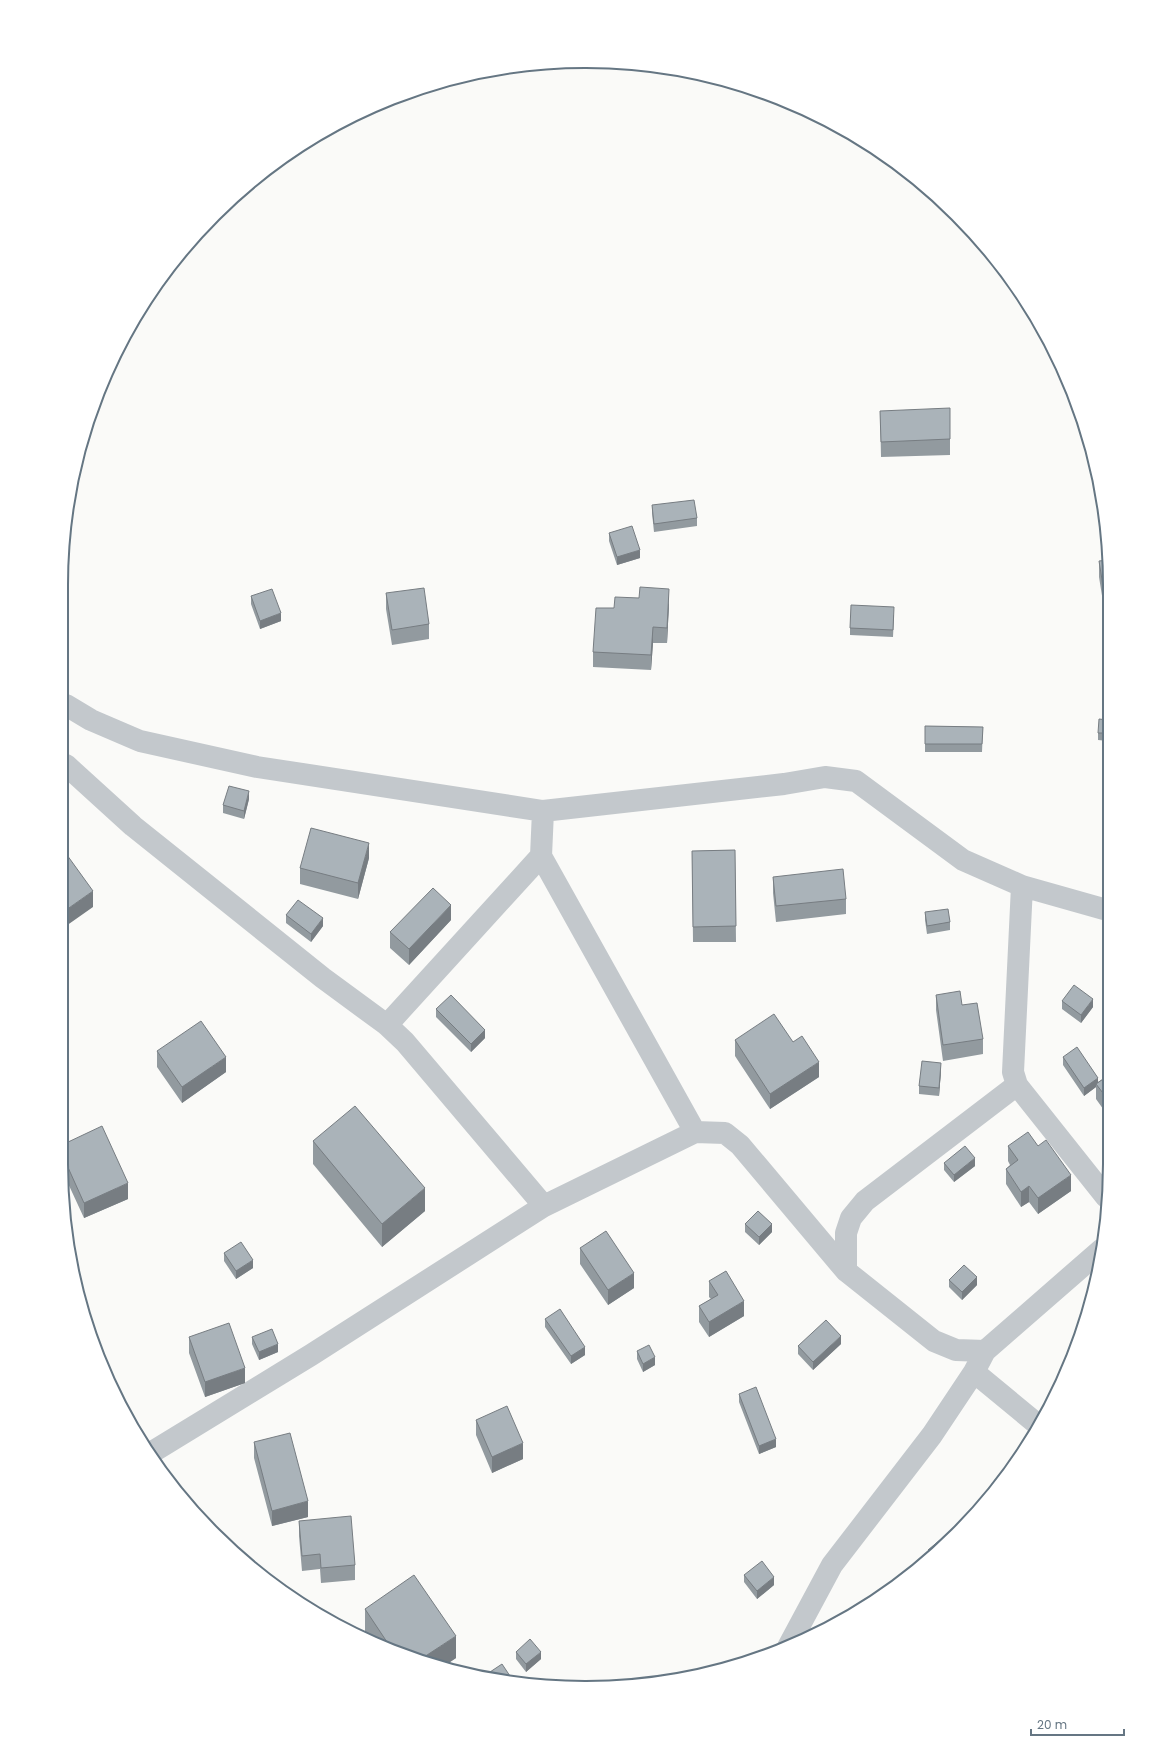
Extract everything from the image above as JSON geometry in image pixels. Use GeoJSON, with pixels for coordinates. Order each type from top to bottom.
{"type":"FeatureCollection","features":[{"type":"Feature","properties":{"kind":"street"},"geometry":{"type":"LineString","coordinates":[[68,706],[91,720],[140,740],[257,767],[544,810],[784,784],[825,777],[856,781],[963,860],[1022,886],[1103,909]]}},
{"type":"Feature","properties":{"kind":"street"},"geometry":{"type":"LineString","coordinates":[[68,767],[133,826],[323,978],[387,1025],[405,1042],[544,1206]]}},
{"type":"Feature","properties":{"kind":"street"},"geometry":{"type":"LineString","coordinates":[[544,810],[540,856],[695,1132]]}},
{"type":"Feature","properties":{"kind":"street"},"geometry":{"type":"LineString","coordinates":[[387,1025],[540,856]]}},
{"type":"Feature","properties":{"kind":"street"},"geometry":{"type":"LineString","coordinates":[[1022,886],[1013,1072],[1017,1084],[1102,1192]]}},
{"type":"Feature","properties":{"kind":"street"},"geometry":{"type":"LineString","coordinates":[[846,1271],[846,1232],[851,1218],[865,1201],[1017,1084]]}},
{"type":"Feature","properties":{"kind":"street"},"geometry":{"type":"LineString","coordinates":[[155,1451],[311,1356],[544,1206],[695,1132],[725,1133],[740,1145],[846,1271],[934,1341],[956,1350],[985,1351]]}},
{"type":"Feature","properties":{"kind":"street"},"geometry":{"type":"LineString","coordinates":[[793,1638],[832,1565],[932,1434],[974,1372],[985,1351],[1095,1255]]}},
{"type":"Feature","properties":{"kind":"street"},"geometry":{"type":"LineString","coordinates":[[974,1372],[1034,1422]]}},
{"type":"Feature","properties":{"kind":"building"},"geometry":{"type":"Polygon","coordinates":[[[950,408],[950,439],[881,442],[880,411],[950,408]]]}},
{"type":"Feature","properties":{"kind":"building"},"geometry":{"type":"Polygon","coordinates":[[[694,500],[697,518],[654,524],[652,505],[694,500]]]}},
{"type":"Feature","properties":{"kind":"building"},"geometry":{"type":"Polygon","coordinates":[[[632,526],[640,550],[617,557],[609,533],[632,526]]]}},
{"type":"Feature","properties":{"kind":"building"},"geometry":{"type":"Polygon","coordinates":[[[1099,561],[1102,561],[1103,586],[1099,561]]]}},
{"type":"Feature","properties":{"kind":"building"},"geometry":{"type":"Polygon","coordinates":[[[640,587],[669,589],[667,628],[653,627],[651,655],[593,652],[596,608],[614,608],[615,597],[639,598],[640,587]]]}},
{"type":"Feature","properties":{"kind":"building"},"geometry":{"type":"Polygon","coordinates":[[[424,588],[429,624],[392,630],[386,593],[424,588]]]}},
{"type":"Feature","properties":{"kind":"building"},"geometry":{"type":"Polygon","coordinates":[[[272,589],[281,613],[260,621],[251,596],[272,589]]]}},
{"type":"Feature","properties":{"kind":"building"},"geometry":{"type":"Polygon","coordinates":[[[851,605],[894,607],[893,630],[850,628],[851,605]]]}},
{"type":"Feature","properties":{"kind":"building"},"geometry":{"type":"Polygon","coordinates":[[[1099,719],[1103,719],[1103,733],[1098,733],[1099,719]]]}},
{"type":"Feature","properties":{"kind":"building"},"geometry":{"type":"Polygon","coordinates":[[[925,726],[983,727],[982,744],[925,744],[925,726]]]}},
{"type":"Feature","properties":{"kind":"building"},"geometry":{"type":"Polygon","coordinates":[[[229,786],[249,791],[244,811],[223,805],[229,786]]]}},
{"type":"Feature","properties":{"kind":"building"},"geometry":{"type":"Polygon","coordinates":[[[311,828],[369,843],[358,883],[300,868],[311,828]]]}},
{"type":"Feature","properties":{"kind":"building"},"geometry":{"type":"Polygon","coordinates":[[[735,850],[736,926],[693,927],[692,851],[735,850]]]}},
{"type":"Feature","properties":{"kind":"building"},"geometry":{"type":"Polygon","coordinates":[[[68,856],[93,891],[68,909],[68,856]]]}},
{"type":"Feature","properties":{"kind":"building"},"geometry":{"type":"Polygon","coordinates":[[[843,869],[846,899],[776,906],[773,877],[843,869]]]}},
{"type":"Feature","properties":{"kind":"building"},"geometry":{"type":"Polygon","coordinates":[[[433,888],[451,905],[409,949],[390,932],[433,888]]]}},
{"type":"Feature","properties":{"kind":"building"},"geometry":{"type":"Polygon","coordinates":[[[298,900],[323,918],[311,934],[286,915],[298,900]]]}},
{"type":"Feature","properties":{"kind":"building"},"geometry":{"type":"Polygon","coordinates":[[[948,909],[950,922],[927,926],[925,912],[948,909]]]}},
{"type":"Feature","properties":{"kind":"building"},"geometry":{"type":"Polygon","coordinates":[[[1074,985],[1093,999],[1081,1015],[1062,1001],[1074,985]]]}},
{"type":"Feature","properties":{"kind":"building"},"geometry":{"type":"Polygon","coordinates":[[[960,991],[962,1005],[977,1003],[983,1039],[943,1045],[936,995],[960,991]]]}},
{"type":"Feature","properties":{"kind":"building"},"geometry":{"type":"Polygon","coordinates":[[[451,995],[485,1030],[471,1044],[436,1009],[451,995]]]}},
{"type":"Feature","properties":{"kind":"building"},"geometry":{"type":"Polygon","coordinates":[[[774,1014],[793,1042],[802,1036],[819,1062],[770,1094],[735,1040],[774,1014]]]}},
{"type":"Feature","properties":{"kind":"building"},"geometry":{"type":"Polygon","coordinates":[[[201,1021],[226,1057],[182,1087],[157,1051],[201,1021]]]}},
{"type":"Feature","properties":{"kind":"building"},"geometry":{"type":"Polygon","coordinates":[[[1077,1047],[1098,1078],[1084,1088],[1063,1057],[1077,1047]]]}},
{"type":"Feature","properties":{"kind":"building"},"geometry":{"type":"Polygon","coordinates":[[[922,1061],[941,1063],[939,1088],[919,1086],[922,1061]]]}},
{"type":"Feature","properties":{"kind":"building"},"geometry":{"type":"Polygon","coordinates":[[[1103,1079],[1103,1093],[1096,1084],[1103,1079]]]}},
{"type":"Feature","properties":{"kind":"building"},"geometry":{"type":"Polygon","coordinates":[[[355,1106],[425,1188],[382,1224],[313,1141],[355,1106]]]}},
{"type":"Feature","properties":{"kind":"building"},"geometry":{"type":"Polygon","coordinates":[[[102,1126],[128,1183],[84,1203],[68,1168],[68,1142],[102,1126]]]}},
{"type":"Feature","properties":{"kind":"building"},"geometry":{"type":"Polygon","coordinates":[[[1028,1132],[1038,1146],[1046,1140],[1071,1175],[1038,1198],[1029,1186],[1021,1192],[1006,1169],[1018,1160],[1008,1146],[1028,1132]]]}},
{"type":"Feature","properties":{"kind":"building"},"geometry":{"type":"Polygon","coordinates":[[[965,1146],[975,1158],[954,1175],[944,1163],[965,1146]]]}},
{"type":"Feature","properties":{"kind":"building"},"geometry":{"type":"Polygon","coordinates":[[[758,1211],[772,1224],[759,1237],[745,1224],[758,1211]]]}},
{"type":"Feature","properties":{"kind":"building"},"geometry":{"type":"Polygon","coordinates":[[[606,1231],[634,1273],[608,1290],[580,1248],[606,1231]]]}},
{"type":"Feature","properties":{"kind":"building"},"geometry":{"type":"Polygon","coordinates":[[[241,1242],[253,1260],[236,1271],[224,1253],[241,1242]]]}},
{"type":"Feature","properties":{"kind":"building"},"geometry":{"type":"Polygon","coordinates":[[[964,1265],[977,1277],[962,1292],[949,1280],[964,1265]]]}},
{"type":"Feature","properties":{"kind":"building"},"geometry":{"type":"Polygon","coordinates":[[[726,1271],[744,1301],[709,1322],[699,1306],[718,1295],[709,1281],[726,1271]]]}},
{"type":"Feature","properties":{"kind":"building"},"geometry":{"type":"Polygon","coordinates":[[[560,1309],[585,1347],[571,1356],[545,1319],[560,1309]]]}},
{"type":"Feature","properties":{"kind":"building"},"geometry":{"type":"Polygon","coordinates":[[[826,1320],[841,1336],[813,1362],[798,1346],[826,1320]]]}},
{"type":"Feature","properties":{"kind":"building"},"geometry":{"type":"Polygon","coordinates":[[[229,1323],[245,1368],[205,1382],[189,1337],[229,1323]]]}},
{"type":"Feature","properties":{"kind":"building"},"geometry":{"type":"Polygon","coordinates":[[[272,1329],[278,1344],[259,1352],[252,1337],[272,1329]]]}},
{"type":"Feature","properties":{"kind":"building"},"geometry":{"type":"Polygon","coordinates":[[[649,1345],[655,1357],[643,1364],[637,1351],[649,1345]]]}},
{"type":"Feature","properties":{"kind":"building"},"geometry":{"type":"Polygon","coordinates":[[[756,1387],[776,1439],[759,1446],[739,1394],[756,1387]]]}},
{"type":"Feature","properties":{"kind":"building"},"geometry":{"type":"Polygon","coordinates":[[[507,1406],[523,1443],[492,1457],[476,1420],[507,1406]]]}},
{"type":"Feature","properties":{"kind":"building"},"geometry":{"type":"Polygon","coordinates":[[[290,1433],[308,1501],[272,1511],[254,1442],[290,1433]]]}},
{"type":"Feature","properties":{"kind":"building"},"geometry":{"type":"Polygon","coordinates":[[[351,1516],[355,1565],[321,1568],[320,1554],[302,1556],[299,1521],[351,1516]]]}},
{"type":"Feature","properties":{"kind":"building"},"geometry":{"type":"Polygon","coordinates":[[[940,1540],[929,1551],[928,1550],[940,1540]]]}},
{"type":"Feature","properties":{"kind":"building"},"geometry":{"type":"Polygon","coordinates":[[[762,1561],[774,1577],[757,1591],[744,1575],[762,1561]]]}},
{"type":"Feature","properties":{"kind":"building"},"geometry":{"type":"Polygon","coordinates":[[[414,1575],[456,1636],[426,1656],[419,1654],[387,1642],[365,1609],[414,1575]]]}},
{"type":"Feature","properties":{"kind":"building"},"geometry":{"type":"Polygon","coordinates":[[[530,1639],[541,1652],[526,1664],[516,1652],[530,1639]]]}},
{"type":"Feature","properties":{"kind":"building"},"geometry":{"type":"Polygon","coordinates":[[[502,1664],[510,1675],[490,1672],[502,1664]]]}}]}
